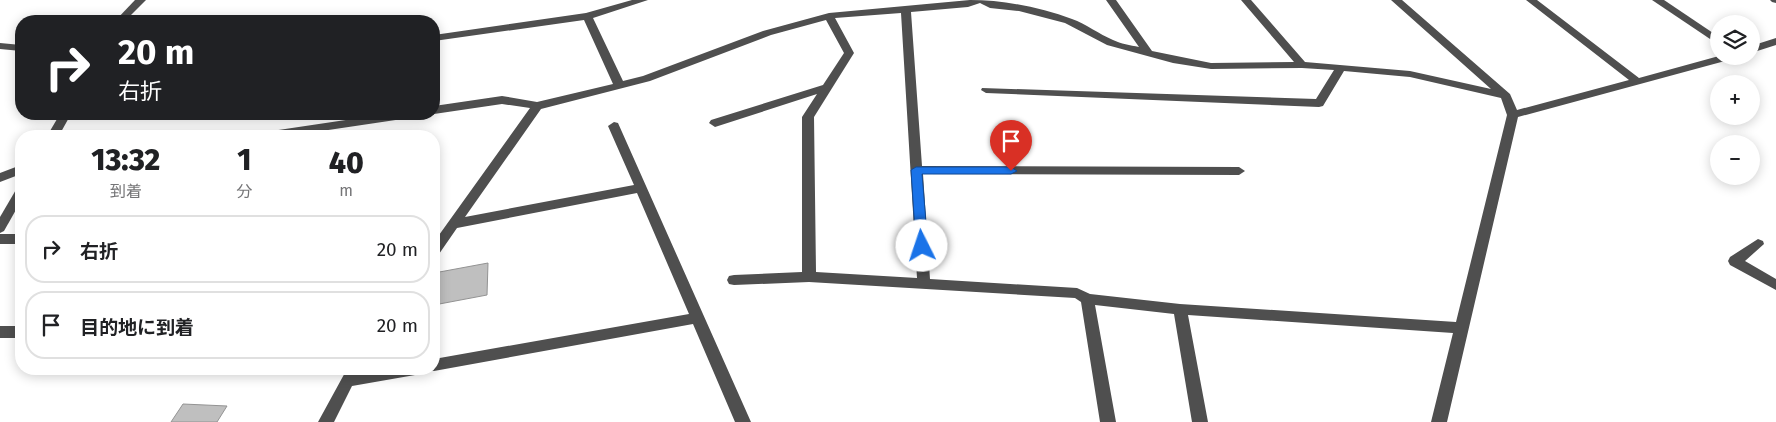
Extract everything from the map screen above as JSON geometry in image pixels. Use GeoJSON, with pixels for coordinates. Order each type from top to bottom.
{"type":"FeatureCollection","features":[{"type":"Feature","properties":{"kind":"street"},"geometry":{"type":"LineString","coordinates":[[126,15],[141,0]]}},
{"type":"Feature","properties":{"kind":"street"},"geometry":{"type":"LineString","coordinates":[[440,37],[587,16],[626,2],[643,0]]}},
{"type":"Feature","properties":{"kind":"street"},"geometry":{"type":"LineString","coordinates":[[440,109],[502,100],[537,106],[646,79],[767,33],[830,16],[968,4],[980,0],[990,5],[1019,8],[1069,21],[1111,42],[1148,53],[1211,66],[1302,65],[1410,74],[1506,96]]}},
{"type":"Feature","properties":{"kind":"street"},"geometry":{"type":"LineString","coordinates":[[1111,0],[1148,53]]}},
{"type":"Feature","properties":{"kind":"street"},"geometry":{"type":"LineString","coordinates":[[1246,0],[1302,65]]}},
{"type":"Feature","properties":{"kind":"street"},"geometry":{"type":"LineString","coordinates":[[1396,0],[1506,96],[1513,115],[1439,422]]}},
{"type":"Feature","properties":{"kind":"street"},"geometry":{"type":"LineString","coordinates":[[1531,0],[1638,82]]}},
{"type":"Feature","properties":{"kind":"street"},"geometry":{"type":"LineString","coordinates":[[1657,0],[1710,36]]}},
{"type":"Feature","properties":{"kind":"street"},"geometry":{"type":"LineString","coordinates":[[906,10],[924,284]]}},
{"type":"Feature","properties":{"kind":"street"},"geometry":{"type":"LineString","coordinates":[[587,16],[618,85]]}},
{"type":"Feature","properties":{"kind":"street"},"geometry":{"type":"LineString","coordinates":[[809,278],[808,117],[849,52],[830,16]]}},
{"type":"Feature","properties":{"kind":"street"},"geometry":{"type":"LineString","coordinates":[[1760,47],[1776,41]]}},
{"type":"Feature","properties":{"kind":"street"},"geometry":{"type":"LineString","coordinates":[[0,46],[15,47]]}},
{"type":"Feature","properties":{"kind":"street"},"geometry":{"type":"LineString","coordinates":[[1513,115],[1710,62]]}},
{"type":"Feature","properties":{"kind":"street"},"geometry":{"type":"LineString","coordinates":[[986,90],[1319,102],[1341,67]]}},
{"type":"Feature","properties":{"kind":"street"},"geometry":{"type":"LineString","coordinates":[[715,123],[825,88]]}},
{"type":"Feature","properties":{"kind":"street"},"geometry":{"type":"LineString","coordinates":[[440,243],[537,106]]}},
{"type":"Feature","properties":{"kind":"street"},"geometry":{"type":"LineString","coordinates":[[304,130],[370,120]]}},
{"type":"Feature","properties":{"kind":"street"},"geometry":{"type":"LineString","coordinates":[[614,126],[639,188],[744,422]]}},
{"type":"Feature","properties":{"kind":"street"},"geometry":{"type":"LineString","coordinates":[[916,170],[1239,171]]}},
{"type":"Feature","properties":{"kind":"street"},"geometry":{"type":"LineString","coordinates":[[0,178],[15,172]]}},
{"type":"Feature","properties":{"kind":"street"},"geometry":{"type":"LineString","coordinates":[[454,224],[639,188]]}},
{"type":"Feature","properties":{"kind":"street"},"geometry":{"type":"LineString","coordinates":[[0,228],[15,202]]}},
{"type":"Feature","properties":{"kind":"street"},"geometry":{"type":"LineString","coordinates":[[0,239],[15,239]]}},
{"type":"Feature","properties":{"kind":"street"},"geometry":{"type":"LineString","coordinates":[[1758,244],[1736,261],[1776,285]]}},
{"type":"Feature","properties":{"kind":"street"},"geometry":{"type":"LineString","coordinates":[[734,280],[809,278],[1077,292],[1087,299],[1180,308],[1461,328]]}},
{"type":"Feature","properties":{"kind":"street"},"geometry":{"type":"LineString","coordinates":[[1087,299],[1108,422]]}},
{"type":"Feature","properties":{"kind":"street"},"geometry":{"type":"LineString","coordinates":[[1180,308],[1200,422]]}},
{"type":"Feature","properties":{"kind":"street"},"geometry":{"type":"LineString","coordinates":[[440,364],[697,318]]}},
{"type":"Feature","properties":{"kind":"street"},"geometry":{"type":"LineString","coordinates":[[0,332],[15,332]]}},
{"type":"Feature","properties":{"kind":"street"},"geometry":{"type":"LineString","coordinates":[[326,422],[350,375]]}},
{"type":"Feature","properties":{"kind":"building"},"geometry":{"type":"Polygon","coordinates":[[[488,263],[487,295],[440,304],[440,272],[488,263]]]}},
{"type":"Feature","properties":{"kind":"building"},"geometry":{"type":"Polygon","coordinates":[[[183,404],[227,406],[217,422],[171,422],[183,404]]]}},
{"type":"Feature","properties":{"kind":"route"},"geometry":{"type":"LineString","coordinates":[[922,246],[916,170],[1011,171]]}}]}
